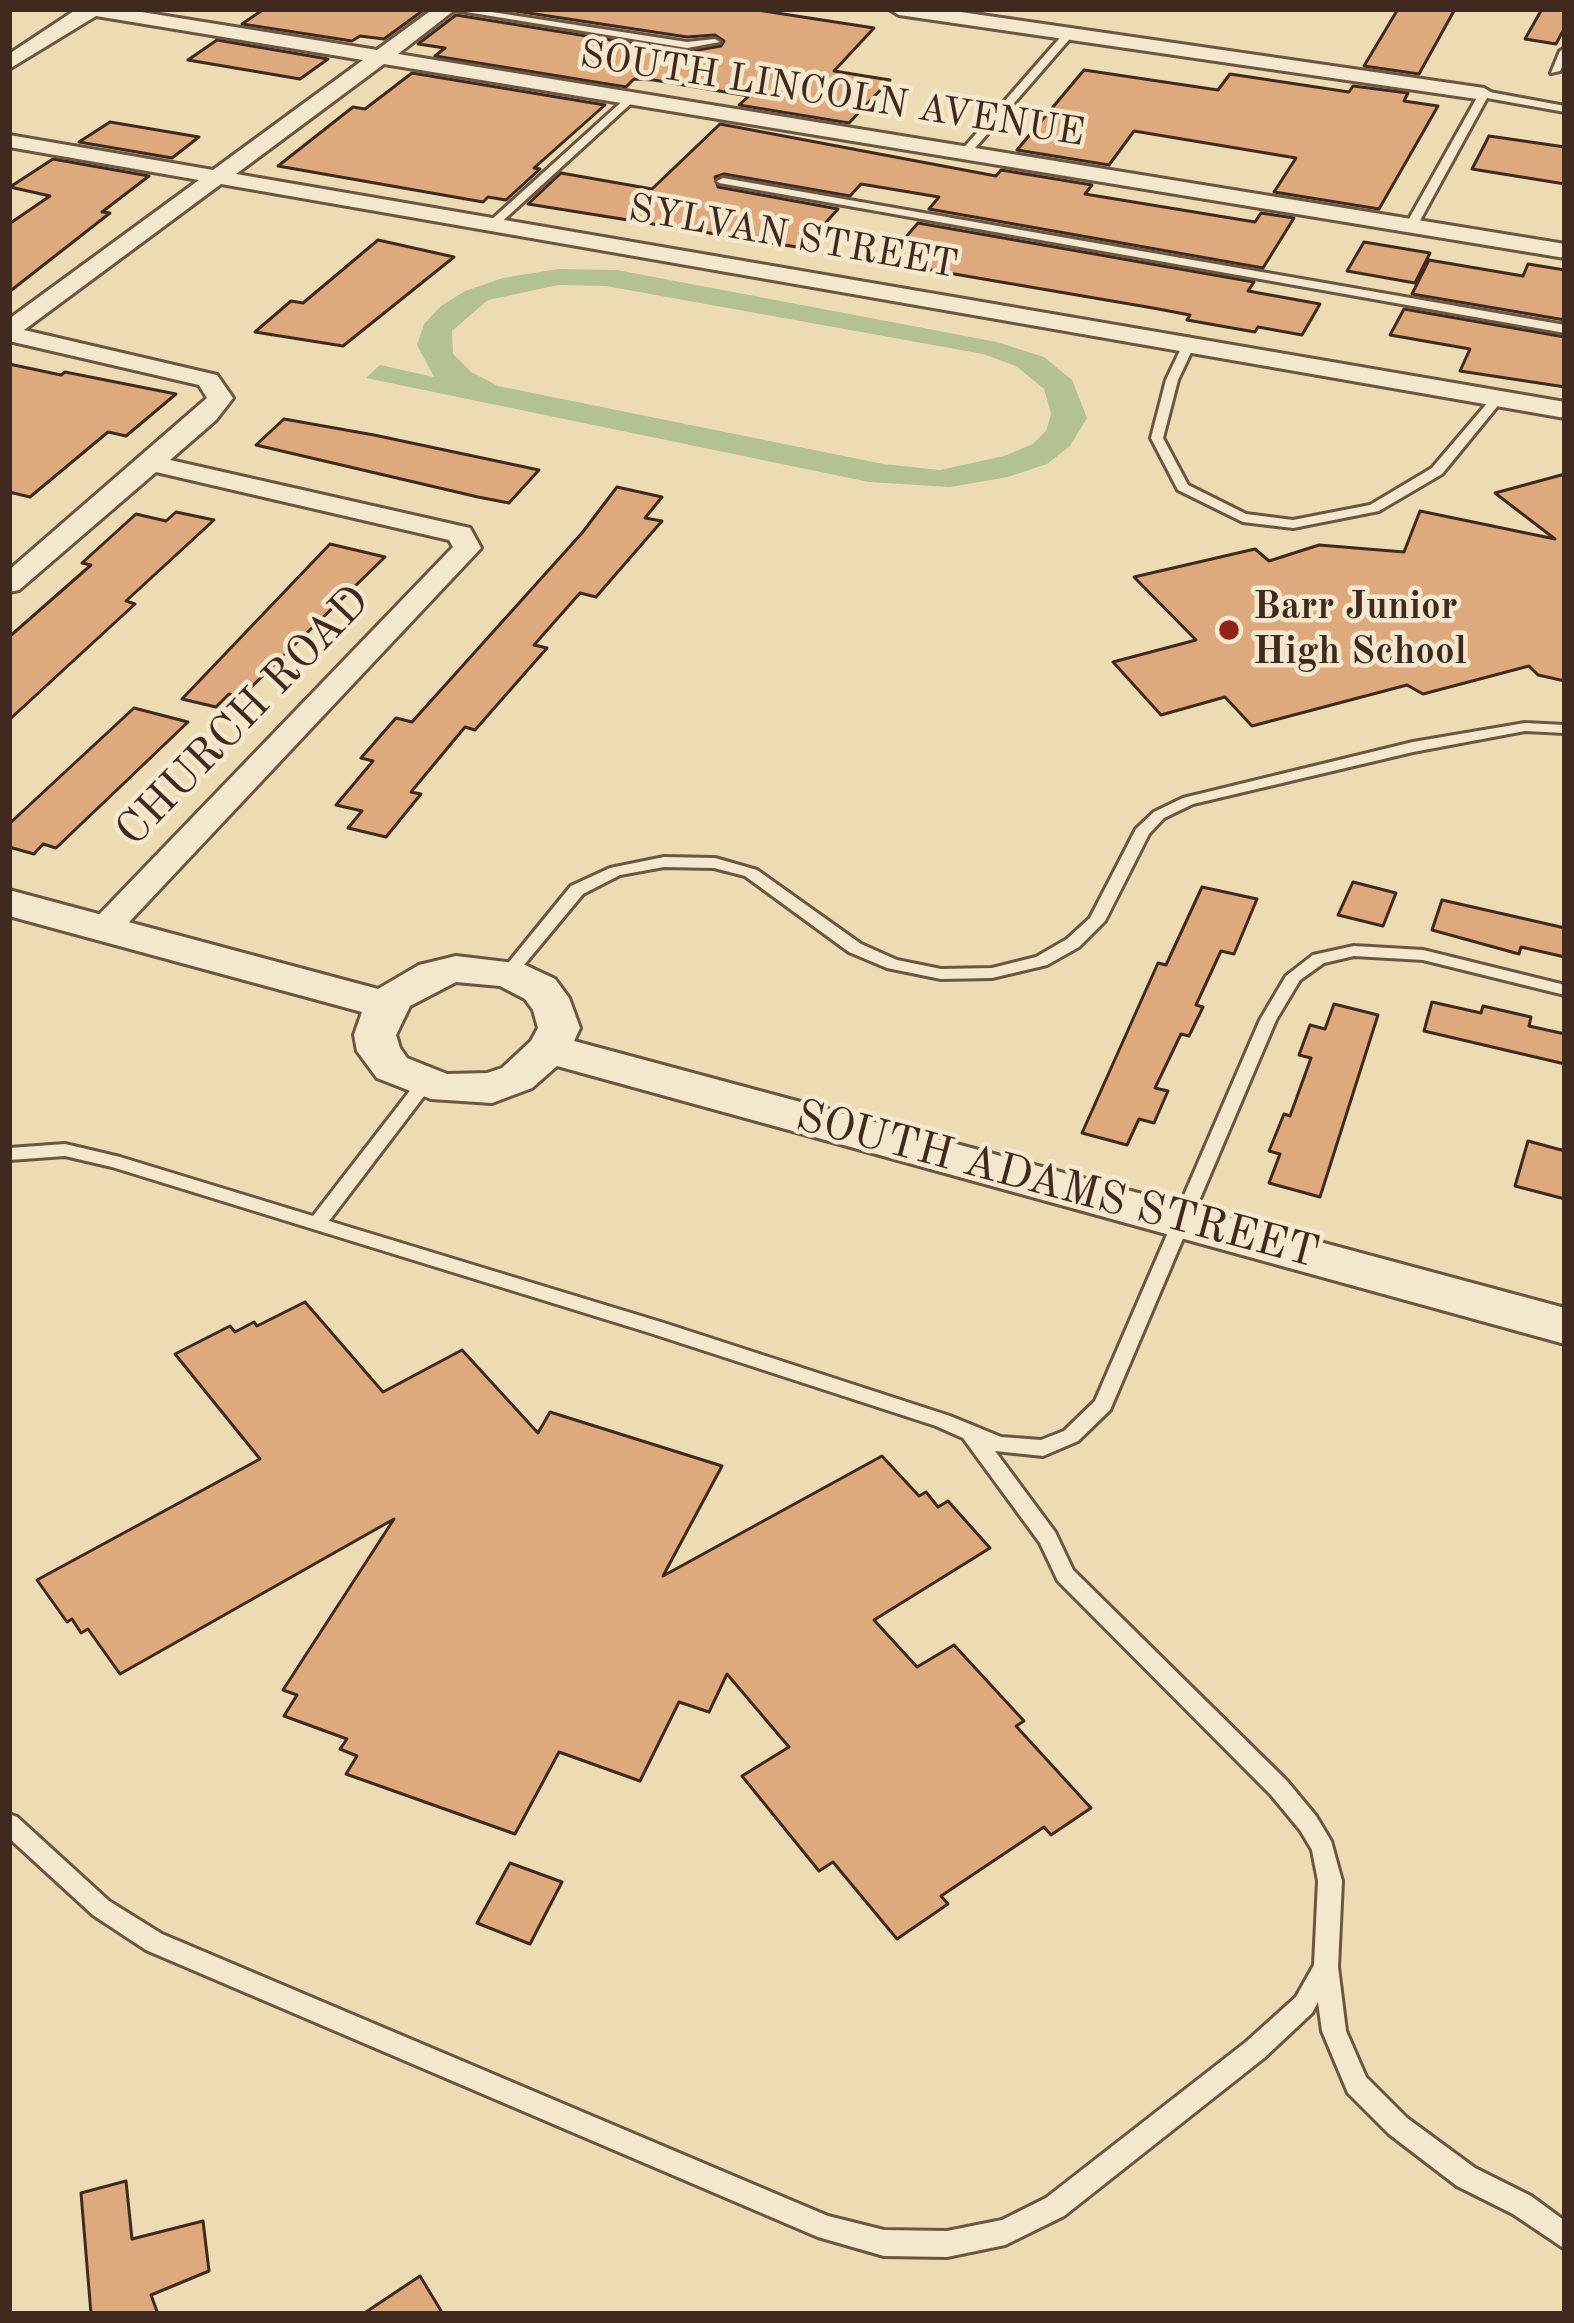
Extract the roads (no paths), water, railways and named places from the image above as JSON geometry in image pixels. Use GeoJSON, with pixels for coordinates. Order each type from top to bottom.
{"type":"FeatureCollection","features":[{"type":"Feature","properties":{"kind":"street"},"geometry":{"type":"LineString","coordinates":[[9,63],[91,9]]}},
{"type":"Feature","properties":{"kind":"street","name":"SOUTH LINCOLN AVENUE"},"geometry":{"type":"LineString","coordinates":[[91,9],[1565,251]]}},
{"type":"Feature","properties":{"kind":"street"},"geometry":{"type":"LineString","coordinates":[[9,332],[212,178],[449,9]]}},
{"type":"Feature","properties":{"kind":"street"},"geometry":{"type":"LineString","coordinates":[[898,9],[1484,94]]}},
{"type":"Feature","properties":{"kind":"street","name":"SYLVAN STREET"},"geometry":{"type":"LineString","coordinates":[[9,141],[1565,410]]}},
{"type":"Feature","properties":{"kind":"street"},"geometry":{"type":"LineString","coordinates":[[9,332],[208,380],[220,398],[207,415],[9,584]]}},
{"type":"Feature","properties":{"kind":"street","name":"CHURCH ROAD"},"geometry":{"type":"LineString","coordinates":[[103,930],[467,548],[460,534],[151,463]]}},
{"type":"Feature","properties":{"kind":"street"},"geometry":{"type":"LineString","coordinates":[[9,903],[386,1005]]}},
{"type":"Feature","properties":{"kind":"street"},"geometry":{"type":"LineString","coordinates":[[456,969],[508,973],[540,989],[554,1008],[559,1028],[549,1049],[517,1078],[492,1088],[446,1089],[392,1068],[379,1051],[375,1035],[386,1005],[408,986],[456,969]]}},
{"type":"Feature","properties":{"kind":"street","name":"SOUTH ADAMS STREET"},"geometry":{"type":"LineString","coordinates":[[549,1049],[1565,1325]]}},
{"type":"Feature","properties":{"kind":"lane"},"geometry":{"type":"LineString","coordinates":[[449,9],[687,45],[715,42]]}},
{"type":"Feature","properties":{"kind":"lane"},"geometry":{"type":"LineString","coordinates":[[965,153],[1069,34]]}},
{"type":"Feature","properties":{"kind":"lane"},"geometry":{"type":"LineString","coordinates":[[1555,71],[1565,51]]}},
{"type":"Feature","properties":{"kind":"lane"},"geometry":{"type":"LineString","coordinates":[[1412,226],[1484,94],[1565,109]]}},
{"type":"Feature","properties":{"kind":"lane"},"geometry":{"type":"LineString","coordinates":[[493,224],[631,99]]}},
{"type":"Feature","properties":{"kind":"lane"},"geometry":{"type":"LineString","coordinates":[[723,182],[1565,329]]}},
{"type":"Feature","properties":{"kind":"lane"},"geometry":{"type":"LineString","coordinates":[[1190,342],[1172,380],[1156,438],[1183,487],[1243,518],[1293,524],[1374,508],[1437,471],[1499,398]]}},
{"type":"Feature","properties":{"kind":"lane"},"geometry":{"type":"LineString","coordinates":[[508,973],[577,890],[616,871],[664,862],[715,863],[751,873],[855,948],[893,964],[941,974],[992,973],[1041,961],[1073,944],[1097,921],[1142,832],[1159,815],[1188,801],[1413,747],[1526,727],[1565,729]]}},
{"type":"Feature","properties":{"kind":"lane"},"geometry":{"type":"LineString","coordinates":[[9,1154],[65,1150],[98,1157],[411,1250],[877,1399],[999,1445],[1043,1448],[1090,1421],[1111,1388],[1268,1020],[1294,976],[1319,959],[1354,951],[1424,955],[1565,990]]}},
{"type":"Feature","properties":{"kind":"lane"},"geometry":{"type":"LineString","coordinates":[[318,1222],[424,1083]]}},
{"type":"Feature","properties":{"kind":"lane"},"geometry":{"type":"LineString","coordinates":[[970,1433],[1048,1538],[1065,1575],[1279,1788],[1323,1848],[1330,1881],[1326,1967],[1334,2031],[1357,2085],[1398,2126],[1466,2177],[1522,2205],[1565,2236]]}},
{"type":"Feature","properties":{"kind":"lane"},"geometry":{"type":"LineString","coordinates":[[9,1824],[101,1908],[154,1942],[827,2228],[884,2243],[947,2244],[1005,2233],[1055,2207],[1256,2050],[1304,2006],[1326,1967]]}},
{"type":"Feature","properties":{"kind":"place","name":"Barr Junior High School"},"geometry":{"type":"Point","coordinates":[1229,630]}}]}
